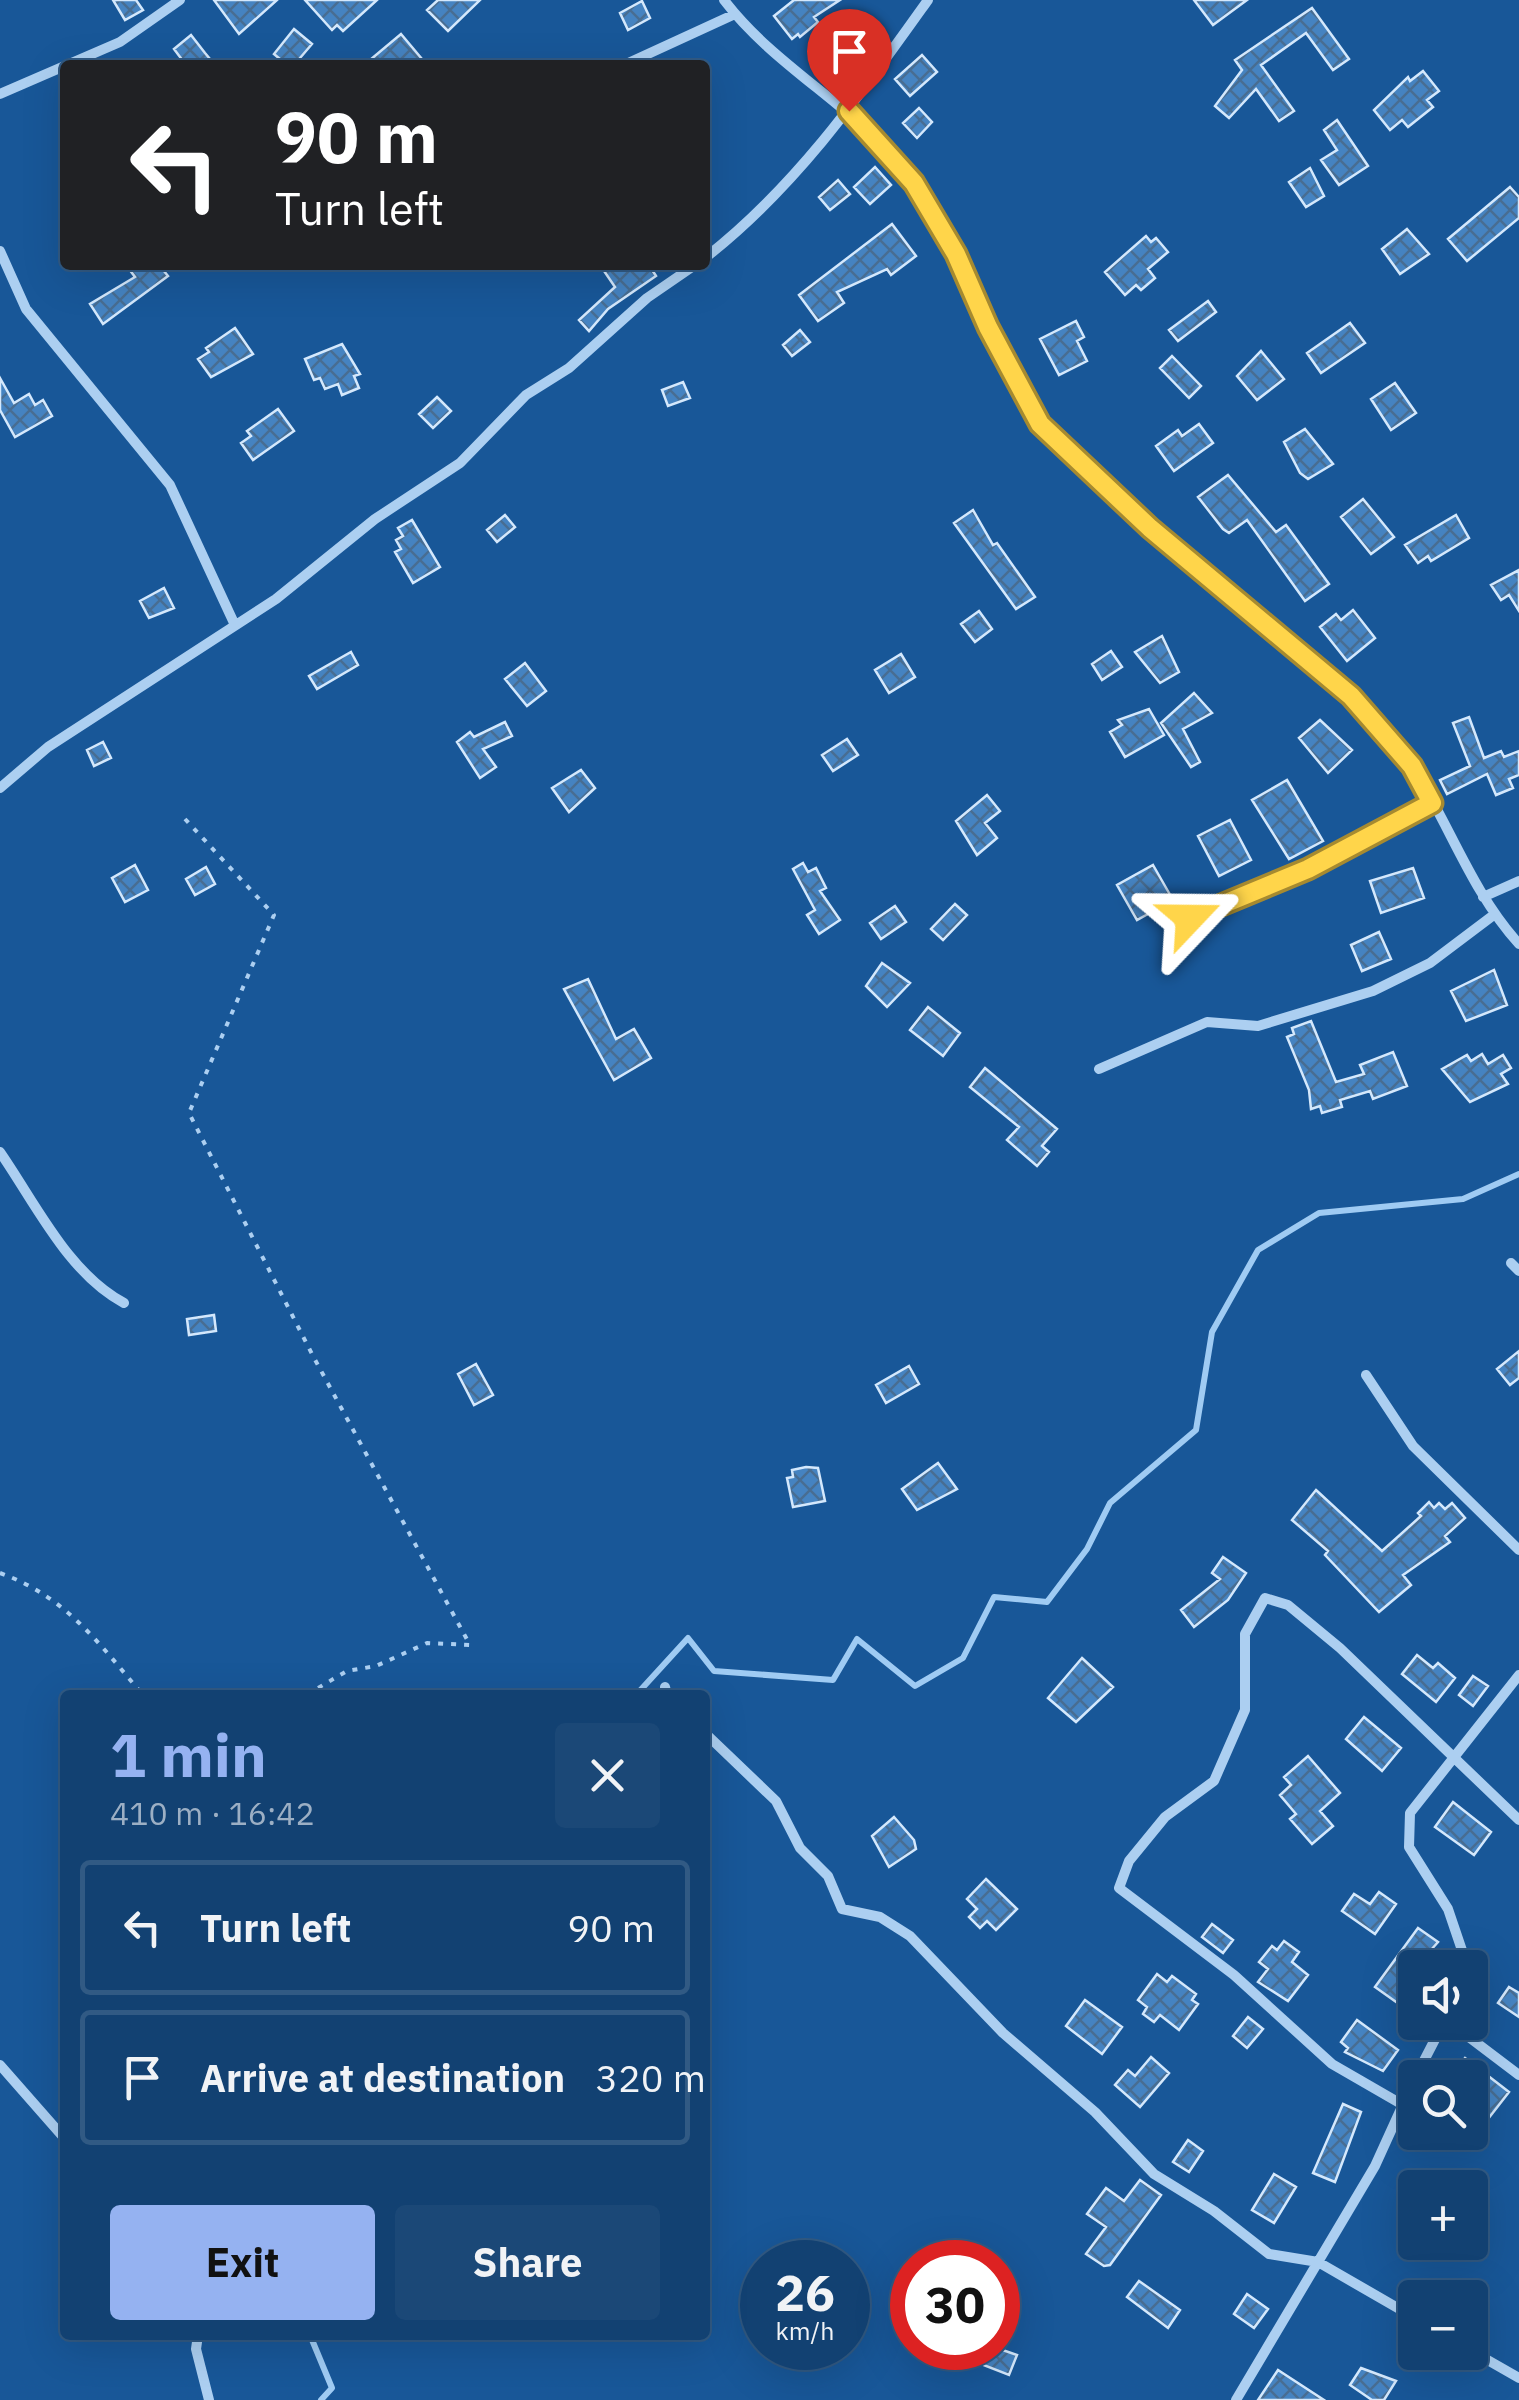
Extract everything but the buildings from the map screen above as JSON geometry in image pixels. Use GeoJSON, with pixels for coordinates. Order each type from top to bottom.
{"type":"FeatureCollection","features":[{"type":"Feature","properties":{"kind":"street"},"geometry":{"type":"LineString","coordinates":[[78,60],[120,42],[180,0]]}},
{"type":"Feature","properties":{"kind":"street"},"geometry":{"type":"LineString","coordinates":[[724,0],[769,52],[849,111],[914,183],[956,254],[988,327],[1040,424],[1146,524],[1351,696],[1412,766],[1483,897],[1519,944]]}},
{"type":"Feature","properties":{"kind":"street"},"geometry":{"type":"LineString","coordinates":[[710,254],[754,220],[849,111],[928,0]]}},
{"type":"Feature","properties":{"kind":"street"},"geometry":{"type":"LineString","coordinates":[[635,60],[734,14]]}},
{"type":"Feature","properties":{"kind":"street"},"geometry":{"type":"LineString","coordinates":[[0,94],[60,68]]}},
{"type":"Feature","properties":{"kind":"street"},"geometry":{"type":"LineString","coordinates":[[0,251],[26,309],[170,485],[234,623]]}},
{"type":"Feature","properties":{"kind":"street"},"geometry":{"type":"LineString","coordinates":[[0,788],[48,747],[234,623],[276,600],[375,519],[460,463],[526,396],[569,368],[646,298],[688,270]]}},
{"type":"Feature","properties":{"kind":"street"},"geometry":{"type":"LineString","coordinates":[[1190,918],[1308,869],[1432,803]]}},
{"type":"Feature","properties":{"kind":"street"},"geometry":{"type":"LineString","coordinates":[[1483,897],[1519,881]]}},
{"type":"Feature","properties":{"kind":"street"},"geometry":{"type":"LineString","coordinates":[[1100,1069],[1207,1022],[1258,1026],[1373,991],[1430,963],[1495,914]]}},
{"type":"Feature","properties":{"kind":"street"},"geometry":{"type":"LineString","coordinates":[[0,1152],[69,1252],[101,1291],[124,1304]]}},
{"type":"Feature","properties":{"kind":"street"},"geometry":{"type":"LineString","coordinates":[[1366,1375],[1413,1446],[1519,1550]]}},
{"type":"Feature","properties":{"kind":"street"},"geometry":{"type":"LineString","coordinates":[[1398,2103],[1332,2064],[1234,1975],[1119,1888],[1129,1861],[1164,1817],[1214,1781],[1245,1710],[1245,1634],[1265,1598],[1288,1606],[1340,1648],[1450,1759],[1519,1820]]}},
{"type":"Feature","properties":{"kind":"street"},"geometry":{"type":"LineString","coordinates":[[1464,1950],[1461,1938],[1409,1847],[1410,1813],[1519,1675]]}},
{"type":"Feature","properties":{"kind":"street"},"geometry":{"type":"LineString","coordinates":[[710,1738],[776,1802],[800,1848],[828,1876],[842,1908],[880,1918],[910,1936],[1002,2033],[1094,2112],[1154,2174],[1214,2210],[1269,2254],[1318,2262],[1398,2308]]}},
{"type":"Feature","properties":{"kind":"street"},"geometry":{"type":"LineString","coordinates":[[1471,2040],[1519,2074]]}},
{"type":"Feature","properties":{"kind":"street"},"geometry":{"type":"LineString","coordinates":[[0,2065],[60,2133]]}},
{"type":"Feature","properties":{"kind":"street"},"geometry":{"type":"LineString","coordinates":[[1236,2400],[1376,2166],[1398,2114]]}},
{"type":"Feature","properties":{"kind":"street"},"geometry":{"type":"LineString","coordinates":[[197,2340],[209,2400]]}},
{"type":"Feature","properties":{"kind":"street"},"geometry":{"type":"LineString","coordinates":[[1488,2360],[1519,2378]]}},
{"type":"Feature","properties":{"kind":"path"},"geometry":{"type":"LineString","coordinates":[[185,819],[274,915],[189,1114],[313,1356],[470,1646],[426,1642],[376,1666],[347,1671],[315,1690]]}},
{"type":"Feature","properties":{"kind":"path"},"geometry":{"type":"LineString","coordinates":[[0,1573],[26,1582],[90,1628],[138,1690]]}},
{"type":"Feature","properties":{"kind":"waterway"},"geometry":{"type":"LineString","coordinates":[[641,1690],[688,1638],[714,1671],[833,1680],[857,1639],[915,1686],[963,1658],[994,1597],[1047,1602],[1087,1549],[1110,1503],[1196,1430],[1212,1332],[1258,1250],[1319,1213],[1463,1199],[1519,1174]]}},
{"type":"Feature","properties":{"kind":"waterway"},"geometry":{"type":"LineString","coordinates":[[312,2340],[332,2388],[321,2400]]}},
{"type":"Feature","properties":{"kind":"route"},"geometry":{"type":"LineString","coordinates":[[849,111],[914,183],[956,254],[988,327],[1040,424],[1150,528],[1351,696],[1412,766],[1432,803],[1308,869],[1190,918]]}}]}
